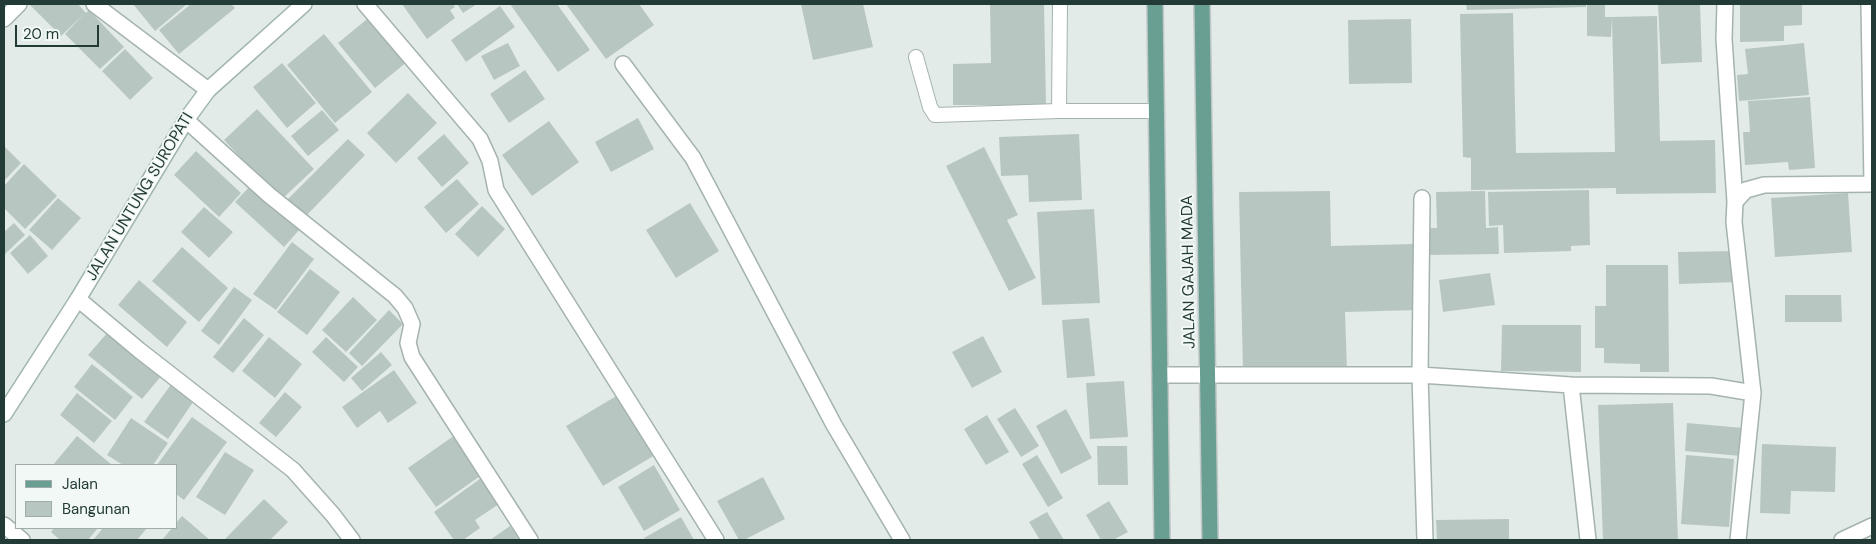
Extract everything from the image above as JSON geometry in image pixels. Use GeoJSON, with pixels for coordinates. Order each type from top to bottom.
{"type":"FeatureCollection","features":[{"type":"Feature","properties":{"kind":"main road","name":"JALAN GAJAH MADA"},"geometry":{"type":"LineString","coordinates":[[1155,4],[1162,540]]}},
{"type":"Feature","properties":{"kind":"main road","name":"JALAN GAJAH MADA"},"geometry":{"type":"LineString","coordinates":[[1202,4],[1210,540]]}},
{"type":"Feature","properties":{"kind":"street"},"geometry":{"type":"LineString","coordinates":[[4,19],[19,4]]}},
{"type":"Feature","properties":{"kind":"street"},"geometry":{"type":"LineString","coordinates":[[94,4],[208,90]]}},
{"type":"Feature","properties":{"kind":"street","name":"JALAN UNTUNG SUROPATI"},"geometry":{"type":"LineString","coordinates":[[4,414],[78,299],[186,120],[208,90],[304,4]]}},
{"type":"Feature","properties":{"kind":"street"},"geometry":{"type":"LineString","coordinates":[[365,4],[480,139],[490,161],[496,190],[716,540]]}},
{"type":"Feature","properties":{"kind":"street"},"geometry":{"type":"LineString","coordinates":[[1725,4],[1724,39],[1735,202],[1734,222],[1753,393],[1738,540]]}},
{"type":"Feature","properties":{"kind":"street"},"geometry":{"type":"LineString","coordinates":[[1735,202],[1746,190],[1764,185],[1872,184],[1869,4]]}},
{"type":"Feature","properties":{"kind":"street"},"geometry":{"type":"LineString","coordinates":[[623,64],[693,158],[834,425],[902,540]]}},
{"type":"Feature","properties":{"kind":"street"},"geometry":{"type":"LineString","coordinates":[[186,120],[269,195],[395,296],[405,308],[412,324],[408,343],[412,357],[530,540]]}},
{"type":"Feature","properties":{"kind":"street"},"geometry":{"type":"LineString","coordinates":[[1422,198],[1420,375],[1425,540]]}},
{"type":"Feature","properties":{"kind":"street"},"geometry":{"type":"LineString","coordinates":[[78,299],[139,350],[293,470],[333,514],[352,540]]}},
{"type":"Feature","properties":{"kind":"street"},"geometry":{"type":"LineString","coordinates":[[1160,376],[1420,375],[1572,385],[1711,386],[1753,393]]}},
{"type":"Feature","properties":{"kind":"street"},"geometry":{"type":"LineString","coordinates":[[1572,385],[1588,540]]}},
{"type":"Feature","properties":{"kind":"street"},"geometry":{"type":"LineString","coordinates":[[4,525],[22,540]]}},
{"type":"Feature","properties":{"kind":"street"},"geometry":{"type":"LineString","coordinates":[[1842,540],[1872,526]]}},
{"type":"Feature","properties":{"kind":"lane"},"geometry":{"type":"LineString","coordinates":[[1059,111],[1060,4]]}},
{"type":"Feature","properties":{"kind":"lane"},"geometry":{"type":"LineString","coordinates":[[916,57],[930,107],[935,115],[1059,111],[1156,111]]}},
{"type":"Feature","properties":{"kind":"building"},"geometry":{"type":"Polygon","coordinates":[[[29,4],[78,4],[86,13],[89,10],[124,47],[100,69],[65,34],[83,15],[61,36],[29,4]]]}},
{"type":"Feature","properties":{"kind":"building"},"geometry":{"type":"Polygon","coordinates":[[[133,4],[187,4],[155,31],[133,4]]]}},
{"type":"Feature","properties":{"kind":"building"},"geometry":{"type":"Polygon","coordinates":[[[191,4],[231,4],[235,8],[179,54],[159,30],[191,4]]]}},
{"type":"Feature","properties":{"kind":"building"},"geometry":{"type":"Polygon","coordinates":[[[402,4],[453,4],[455,7],[450,10],[455,18],[427,39],[402,4]]]}},
{"type":"Feature","properties":{"kind":"building"},"geometry":{"type":"Polygon","coordinates":[[[457,4],[477,4],[463,13],[457,4]]]}},
{"type":"Feature","properties":{"kind":"building"},"geometry":{"type":"Polygon","coordinates":[[[510,4],[557,4],[590,50],[558,72],[510,4]]]}},
{"type":"Feature","properties":{"kind":"building"},"geometry":{"type":"Polygon","coordinates":[[[566,4],[639,4],[654,25],[606,59],[566,4]]]}},
{"type":"Feature","properties":{"kind":"building"},"geometry":{"type":"Polygon","coordinates":[[[801,4],[863,4],[873,47],[813,60],[801,4]]]}},
{"type":"Feature","properties":{"kind":"building"},"geometry":{"type":"Polygon","coordinates":[[[990,4],[1044,4],[1046,105],[953,105],[953,64],[991,63],[990,4]]]}},
{"type":"Feature","properties":{"kind":"building"},"geometry":{"type":"Polygon","coordinates":[[[1466,4],[1586,4],[1586,7],[1467,10],[1466,4]]]}},
{"type":"Feature","properties":{"kind":"building"},"geometry":{"type":"Polygon","coordinates":[[[1587,4],[1605,4],[1605,17],[1612,17],[1611,37],[1587,36],[1587,4]]]}},
{"type":"Feature","properties":{"kind":"building"},"geometry":{"type":"Polygon","coordinates":[[[1658,4],[1700,4],[1702,62],[1661,64],[1658,4]]]}},
{"type":"Feature","properties":{"kind":"building"},"geometry":{"type":"Polygon","coordinates":[[[1740,4],[1802,4],[1802,25],[1784,26],[1784,41],[1740,42],[1740,4]]]}},
{"type":"Feature","properties":{"kind":"building"},"geometry":{"type":"Polygon","coordinates":[[[500,6],[515,27],[466,62],[451,40],[500,6]]]}},
{"type":"Feature","properties":{"kind":"building"},"geometry":{"type":"Polygon","coordinates":[[[1513,13],[1516,153],[1615,152],[1612,17],[1657,16],[1660,141],[1715,140],[1716,193],[1616,194],[1616,188],[1471,190],[1471,158],[1463,157],[1460,14],[1513,13]]]}},
{"type":"Feature","properties":{"kind":"building"},"geometry":{"type":"Polygon","coordinates":[[[372,15],[408,61],[375,88],[338,43],[372,15]]]}},
{"type":"Feature","properties":{"kind":"building"},"geometry":{"type":"Polygon","coordinates":[[[1411,19],[1412,83],[1349,84],[1348,20],[1411,19]]]}},
{"type":"Feature","properties":{"kind":"building"},"geometry":{"type":"Polygon","coordinates":[[[324,34],[372,92],[335,123],[287,65],[324,34]]]}},
{"type":"Feature","properties":{"kind":"building"},"geometry":{"type":"Polygon","coordinates":[[[508,43],[520,66],[494,80],[481,56],[508,43]]]}},
{"type":"Feature","properties":{"kind":"building"},"geometry":{"type":"Polygon","coordinates":[[[1804,43],[1809,95],[1739,101],[1737,75],[1748,74],[1745,49],[1804,43]]]}},
{"type":"Feature","properties":{"kind":"building"},"geometry":{"type":"Polygon","coordinates":[[[125,49],[153,78],[130,100],[102,71],[125,49]]]}},
{"type":"Feature","properties":{"kind":"building"},"geometry":{"type":"Polygon","coordinates":[[[282,63],[316,103],[287,128],[253,87],[282,63]]]}},
{"type":"Feature","properties":{"kind":"building"},"geometry":{"type":"Polygon","coordinates":[[[525,70],[545,99],[509,123],[490,94],[525,70]]]}},
{"type":"Feature","properties":{"kind":"building"},"geometry":{"type":"Polygon","coordinates":[[[408,93],[437,123],[396,163],[367,133],[408,93]]]}},
{"type":"Feature","properties":{"kind":"building"},"geometry":{"type":"Polygon","coordinates":[[[1810,97],[1815,168],[1789,170],[1788,162],[1745,165],[1743,132],[1750,132],[1748,101],[1810,97]]]}},
{"type":"Feature","properties":{"kind":"building"},"geometry":{"type":"Polygon","coordinates":[[[257,109],[314,169],[281,200],[224,140],[257,109]]]}},
{"type":"Feature","properties":{"kind":"building"},"geometry":{"type":"Polygon","coordinates":[[[322,110],[339,130],[308,156],[291,136],[322,110]]]}},
{"type":"Feature","properties":{"kind":"building"},"geometry":{"type":"Polygon","coordinates":[[[638,118],[654,149],[611,172],[595,142],[638,118]]]}},
{"type":"Feature","properties":{"kind":"building"},"geometry":{"type":"Polygon","coordinates":[[[549,121],[579,162],[532,196],[502,155],[549,121]]]}},
{"type":"Feature","properties":{"kind":"building"},"geometry":{"type":"Polygon","coordinates":[[[444,134],[469,163],[442,187],[417,158],[444,134]]]}},
{"type":"Feature","properties":{"kind":"building"},"geometry":{"type":"Polygon","coordinates":[[[1079,134],[1082,200],[1029,202],[1028,175],[1001,176],[999,137],[1079,134]]]}},
{"type":"Feature","properties":{"kind":"building"},"geometry":{"type":"Polygon","coordinates":[[[348,139],[365,155],[305,217],[287,200],[348,139]]]}},
{"type":"Feature","properties":{"kind":"building"},"geometry":{"type":"Polygon","coordinates":[[[4,146],[21,163],[4,181],[4,146]]]}},
{"type":"Feature","properties":{"kind":"building"},"geometry":{"type":"Polygon","coordinates":[[[984,147],[1018,215],[1007,220],[1036,278],[1009,291],[946,166],[984,147]]]}},
{"type":"Feature","properties":{"kind":"building"},"geometry":{"type":"Polygon","coordinates":[[[196,151],[241,193],[219,217],[174,175],[196,151]]]}},
{"type":"Feature","properties":{"kind":"building"},"geometry":{"type":"Polygon","coordinates":[[[24,164],[57,196],[25,229],[4,208],[4,186],[24,164]]]}},
{"type":"Feature","properties":{"kind":"building"},"geometry":{"type":"Polygon","coordinates":[[[457,179],[479,204],[446,233],[424,207],[457,179]]]}},
{"type":"Feature","properties":{"kind":"building"},"geometry":{"type":"Polygon","coordinates":[[[252,184],[300,229],[284,247],[235,202],[252,184]]]}},
{"type":"Feature","properties":{"kind":"building"},"geometry":{"type":"Polygon","coordinates":[[[1589,190],[1590,245],[1571,246],[1571,251],[1504,253],[1503,225],[1489,226],[1488,192],[1589,190]]]}},
{"type":"Feature","properties":{"kind":"building"},"geometry":{"type":"Polygon","coordinates":[[[1330,191],[1331,246],[1415,244],[1417,310],[1345,312],[1347,370],[1243,372],[1239,192],[1330,191]]]}},
{"type":"Feature","properties":{"kind":"building"},"geometry":{"type":"Polygon","coordinates":[[[1485,191],[1486,228],[1498,227],[1499,254],[1428,255],[1427,228],[1437,228],[1436,192],[1485,191]]]}},
{"type":"Feature","properties":{"kind":"building"},"geometry":{"type":"Polygon","coordinates":[[[1848,193],[1852,252],[1775,257],[1771,198],[1848,193]]]}},
{"type":"Feature","properties":{"kind":"building"},"geometry":{"type":"Polygon","coordinates":[[[58,198],[81,218],[52,250],[29,230],[58,198]]]}},
{"type":"Feature","properties":{"kind":"building"},"geometry":{"type":"Polygon","coordinates":[[[690,203],[719,251],[676,278],[646,230],[690,203]]]}},
{"type":"Feature","properties":{"kind":"building"},"geometry":{"type":"Polygon","coordinates":[[[482,206],[505,229],[478,257],[455,234],[482,206]]]}},
{"type":"Feature","properties":{"kind":"building"},"geometry":{"type":"Polygon","coordinates":[[[204,207],[233,232],[209,258],[181,232],[204,207]]]}},
{"type":"Feature","properties":{"kind":"building"},"geometry":{"type":"Polygon","coordinates":[[[1094,209],[1100,303],[1042,305],[1037,212],[1094,209]]]}},
{"type":"Feature","properties":{"kind":"building"},"geometry":{"type":"Polygon","coordinates":[[[14,223],[25,235],[4,255],[4,232],[14,223]]]}},
{"type":"Feature","properties":{"kind":"building"},"geometry":{"type":"Polygon","coordinates":[[[30,235],[48,256],[28,274],[10,253],[30,235]]]}},
{"type":"Feature","properties":{"kind":"building"},"geometry":{"type":"Polygon","coordinates":[[[292,242],[314,259],[276,310],[253,294],[292,242]]]}},
{"type":"Feature","properties":{"kind":"building"},"geometry":{"type":"Polygon","coordinates":[[[182,247],[228,288],[199,322],[152,281],[182,247]]]}},
{"type":"Feature","properties":{"kind":"building"},"geometry":{"type":"Polygon","coordinates":[[[1736,251],[1737,282],[1679,284],[1678,252],[1736,251]]]}},
{"type":"Feature","properties":{"kind":"building"},"geometry":{"type":"Polygon","coordinates":[[[1606,265],[1668,265],[1669,372],[1640,372],[1640,364],[1604,363],[1604,348],[1595,348],[1595,306],[1606,306],[1606,265]]]}},
{"type":"Feature","properties":{"kind":"building"},"geometry":{"type":"Polygon","coordinates":[[[310,269],[340,292],[307,335],[277,312],[310,269]]]}},
{"type":"Feature","properties":{"kind":"building"},"geometry":{"type":"Polygon","coordinates":[[[1490,273],[1495,305],[1443,312],[1439,280],[1490,273]]]}},
{"type":"Feature","properties":{"kind":"building"},"geometry":{"type":"Polygon","coordinates":[[[139,280],[187,322],[167,347],[118,305],[139,280]]]}},
{"type":"Feature","properties":{"kind":"building"},"geometry":{"type":"Polygon","coordinates":[[[234,287],[252,300],[219,345],[201,331],[234,287]]]}},
{"type":"Feature","properties":{"kind":"building"},"geometry":{"type":"Polygon","coordinates":[[[1785,295],[1841,295],[1842,322],[1785,322],[1785,295]]]}},
{"type":"Feature","properties":{"kind":"building"},"geometry":{"type":"Polygon","coordinates":[[[353,297],[377,320],[346,352],[322,330],[353,297]]]}},
{"type":"Feature","properties":{"kind":"building"},"geometry":{"type":"Polygon","coordinates":[[[389,310],[403,324],[362,366],[349,353],[389,310]]]}},
{"type":"Feature","properties":{"kind":"building"},"geometry":{"type":"Polygon","coordinates":[[[244,318],[264,335],[233,373],[213,357],[244,318]]]}},
{"type":"Feature","properties":{"kind":"building"},"geometry":{"type":"Polygon","coordinates":[[[1089,318],[1095,376],[1067,378],[1062,320],[1089,318]]]}},
{"type":"Feature","properties":{"kind":"building"},"geometry":{"type":"Polygon","coordinates":[[[1502,325],[1581,325],[1581,372],[1501,371],[1502,325]]]}},
{"type":"Feature","properties":{"kind":"building"},"geometry":{"type":"Polygon","coordinates":[[[108,332],[162,375],[142,399],[88,355],[108,332]]]}},
{"type":"Feature","properties":{"kind":"building"},"geometry":{"type":"Polygon","coordinates":[[[983,336],[1002,372],[972,388],[952,352],[983,336]]]}},
{"type":"Feature","properties":{"kind":"building"},"geometry":{"type":"Polygon","coordinates":[[[269,337],[302,364],[275,398],[242,371],[269,337]]]}},
{"type":"Feature","properties":{"kind":"building"},"geometry":{"type":"Polygon","coordinates":[[[326,337],[358,367],[344,382],[312,352],[326,337]]]}},
{"type":"Feature","properties":{"kind":"building"},"geometry":{"type":"Polygon","coordinates":[[[381,352],[392,365],[362,391],[351,378],[381,352]]]}},
{"type":"Feature","properties":{"kind":"building"},"geometry":{"type":"Polygon","coordinates":[[[92,364],[133,397],[115,420],[74,387],[92,364]]]}},
{"type":"Feature","properties":{"kind":"building"},"geometry":{"type":"Polygon","coordinates":[[[394,370],[417,403],[388,423],[380,411],[357,428],[342,407],[394,370]]]}},
{"type":"Feature","properties":{"kind":"building"},"geometry":{"type":"Polygon","coordinates":[[[1124,381],[1128,437],[1090,439],[1086,383],[1124,381]]]}},
{"type":"Feature","properties":{"kind":"building"},"geometry":{"type":"Polygon","coordinates":[[[172,383],[195,399],[168,439],[144,422],[172,383]]]}},
{"type":"Feature","properties":{"kind":"building"},"geometry":{"type":"Polygon","coordinates":[[[285,392],[302,407],[276,437],[259,423],[285,392]]]}},
{"type":"Feature","properties":{"kind":"building"},"geometry":{"type":"Polygon","coordinates":[[[77,393],[112,421],[94,443],[60,415],[77,393]]]}},
{"type":"Feature","properties":{"kind":"building"},"geometry":{"type":"Polygon","coordinates":[[[618,395],[655,455],[603,486],[566,426],[618,395]]]}},
{"type":"Feature","properties":{"kind":"building"},"geometry":{"type":"Polygon","coordinates":[[[1673,403],[1678,540],[1603,540],[1598,405],[1673,403]]]}},
{"type":"Feature","properties":{"kind":"building"},"geometry":{"type":"Polygon","coordinates":[[[1015,408],[1039,446],[1021,457],[997,419],[1015,408]]]}},
{"type":"Feature","properties":{"kind":"building"},"geometry":{"type":"Polygon","coordinates":[[[1066,409],[1092,458],[1061,474],[1036,426],[1066,409]]]}},
{"type":"Feature","properties":{"kind":"building"},"geometry":{"type":"Polygon","coordinates":[[[987,415],[1009,452],[986,465],[964,429],[987,415]]]}},
{"type":"Feature","properties":{"kind":"building"},"geometry":{"type":"Polygon","coordinates":[[[192,417],[227,442],[184,500],[178,496],[178,464],[158,464],[192,417]]]}},
{"type":"Feature","properties":{"kind":"building"},"geometry":{"type":"Polygon","coordinates":[[[131,418],[168,443],[154,464],[121,464],[107,455],[131,418]]]}},
{"type":"Feature","properties":{"kind":"building"},"geometry":{"type":"Polygon","coordinates":[[[1687,423],[1743,428],[1741,456],[1685,451],[1687,423]]]}},
{"type":"Feature","properties":{"kind":"building"},"geometry":{"type":"Polygon","coordinates":[[[455,435],[483,474],[436,507],[408,468],[455,435]]]}},
{"type":"Feature","properties":{"kind":"building"},"geometry":{"type":"Polygon","coordinates":[[[77,436],[111,464],[54,464],[77,436]]]}},
{"type":"Feature","properties":{"kind":"building"},"geometry":{"type":"Polygon","coordinates":[[[1762,444],[1836,447],[1835,492],[1791,491],[1790,514],[1760,513],[1762,444]]]}},
{"type":"Feature","properties":{"kind":"building"},"geometry":{"type":"Polygon","coordinates":[[[1097,446],[1127,446],[1128,485],[1098,485],[1097,446]]]}},
{"type":"Feature","properties":{"kind":"building"},"geometry":{"type":"Polygon","coordinates":[[[225,452],[254,470],[225,515],[196,497],[225,452]]]}},
{"type":"Feature","properties":{"kind":"building"},"geometry":{"type":"Polygon","coordinates":[[[1037,455],[1063,498],[1048,507],[1022,464],[1037,455]]]}},
{"type":"Feature","properties":{"kind":"building"},"geometry":{"type":"Polygon","coordinates":[[[1686,455],[1734,459],[1729,527],[1681,524],[1686,455]]]}},
{"type":"Feature","properties":{"kind":"building"},"geometry":{"type":"Polygon","coordinates":[[[654,465],[680,510],[644,531],[618,487],[654,465]]]}},
{"type":"Feature","properties":{"kind":"building"},"geometry":{"type":"Polygon","coordinates":[[[484,476],[502,502],[475,520],[480,528],[463,540],[454,540],[434,512],[484,476]]]}},
{"type":"Feature","properties":{"kind":"building"},"geometry":{"type":"Polygon","coordinates":[[[763,477],[785,519],[744,540],[739,540],[717,501],[763,477]]]}},
{"type":"Feature","properties":{"kind":"building"},"geometry":{"type":"Polygon","coordinates":[[[264,499],[288,522],[270,540],[224,540],[264,499]]]}},
{"type":"Feature","properties":{"kind":"building"},"geometry":{"type":"Polygon","coordinates":[[[1109,501],[1128,532],[1113,540],[1101,540],[1086,515],[1109,501]]]}},
{"type":"Feature","properties":{"kind":"building"},"geometry":{"type":"Polygon","coordinates":[[[1047,512],[1064,540],[1040,540],[1029,522],[1047,512]]]}},
{"type":"Feature","properties":{"kind":"building"},"geometry":{"type":"Polygon","coordinates":[[[182,516],[210,540],[162,540],[171,529],[178,529],[178,521],[182,516]]]}},
{"type":"Feature","properties":{"kind":"building"},"geometry":{"type":"Polygon","coordinates":[[[681,517],[694,540],[645,540],[644,538],[681,517]]]}},
{"type":"Feature","properties":{"kind":"building"},"geometry":{"type":"Polygon","coordinates":[[[1509,519],[1509,540],[1437,540],[1436,520],[1509,519]]]}},
{"type":"Feature","properties":{"kind":"building"},"geometry":{"type":"Polygon","coordinates":[[[510,526],[520,540],[490,540],[510,526]]]}},
{"type":"Feature","properties":{"kind":"building"},"geometry":{"type":"Polygon","coordinates":[[[53,529],[97,529],[88,540],[60,540],[51,532],[53,529]]]}},
{"type":"Feature","properties":{"kind":"building"},"geometry":{"type":"Polygon","coordinates":[[[102,529],[146,529],[137,540],[93,540],[102,529]]]}}]}
